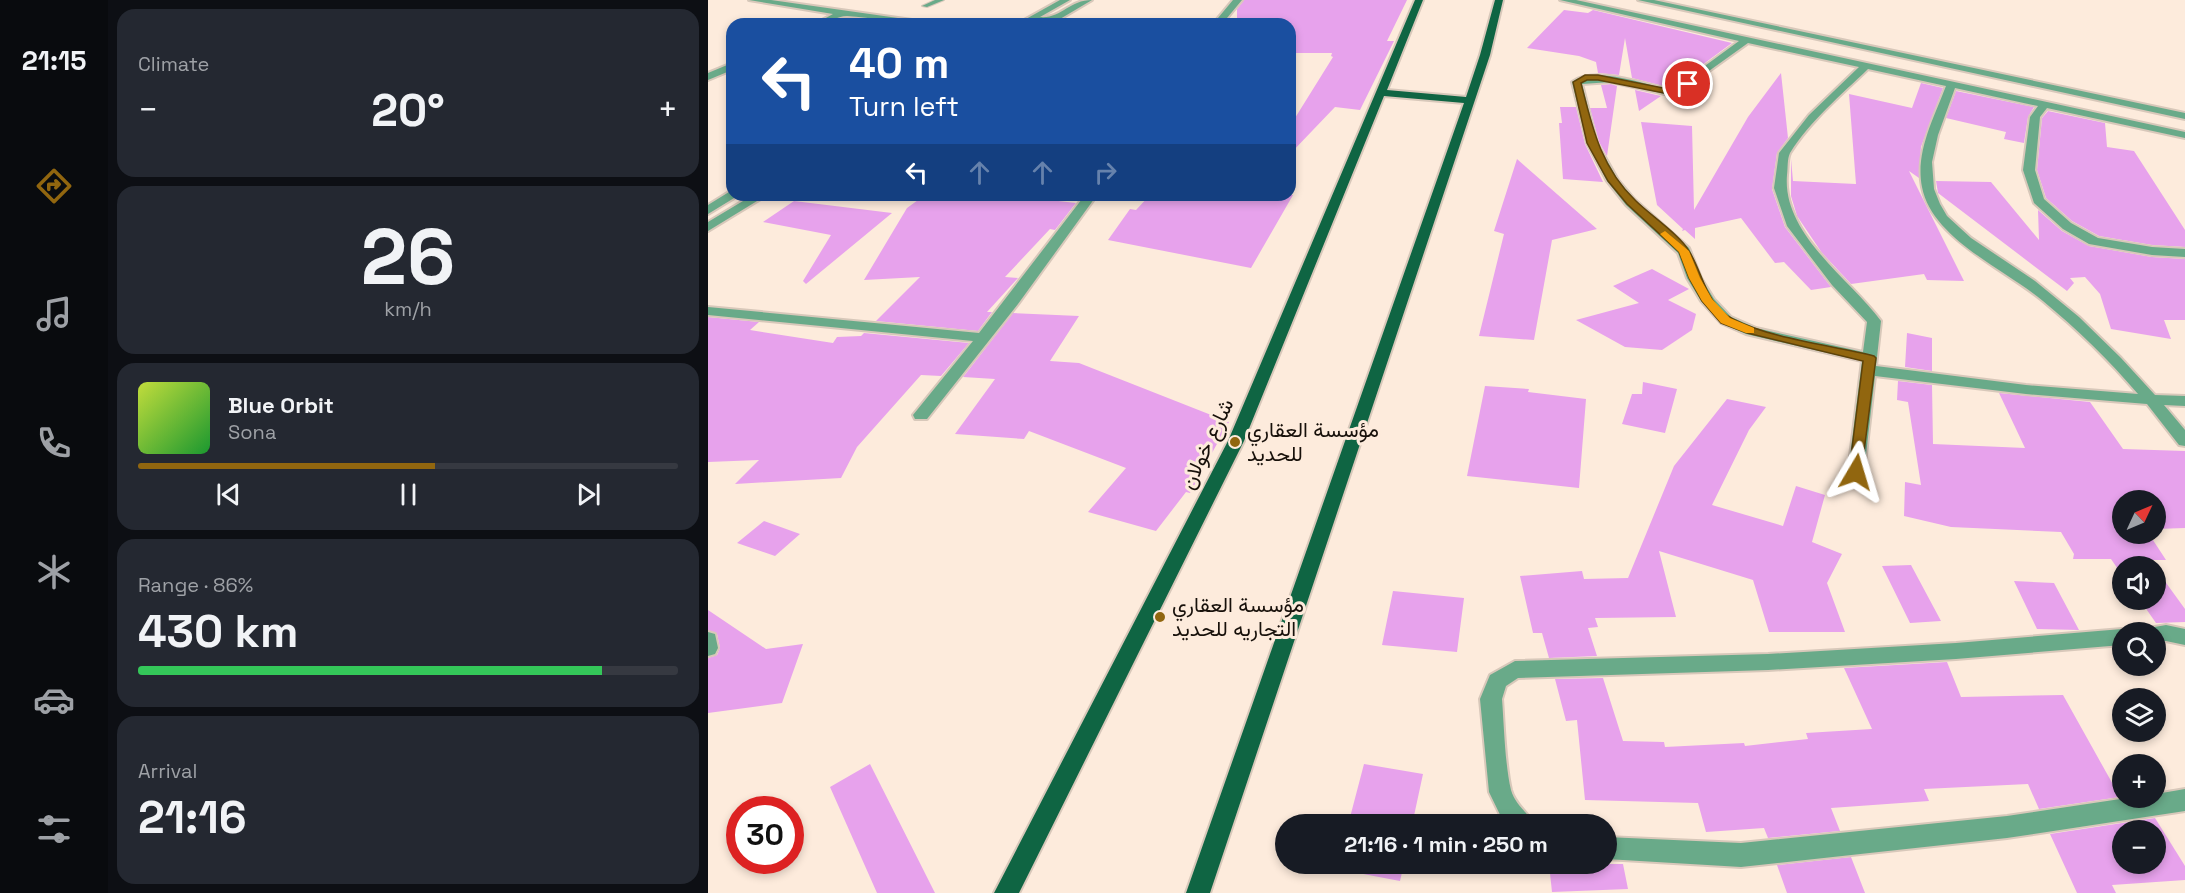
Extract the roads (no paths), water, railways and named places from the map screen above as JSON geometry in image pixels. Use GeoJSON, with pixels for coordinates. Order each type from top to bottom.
{"type":"FeatureCollection","features":[{"type":"Feature","properties":{"kind":"main road","name":"شارع خولان"},"geometry":{"type":"LineString","coordinates":[[1006,893],[1236,441],[1419,0]]}},
{"type":"Feature","properties":{"kind":"main road"},"geometry":{"type":"LineString","coordinates":[[1198,893],[1485,55],[1499,0]]}},
{"type":"Feature","properties":{"kind":"main road"},"geometry":{"type":"LineString","coordinates":[[1379,92],[1469,100]]}},
{"type":"Feature","properties":{"kind":"street"},"geometry":{"type":"LineString","coordinates":[[753,0],[877,18]]}},
{"type":"Feature","properties":{"kind":"street"},"geometry":{"type":"LineString","coordinates":[[1032,18],[1066,0]]}},
{"type":"Feature","properties":{"kind":"street"},"geometry":{"type":"LineString","coordinates":[[1055,18],[1089,0]]}},
{"type":"Feature","properties":{"kind":"street"},"geometry":{"type":"LineString","coordinates":[[1222,18],[1238,0]]}},
{"type":"Feature","properties":{"kind":"street"},"geometry":{"type":"LineString","coordinates":[[1564,0],[2185,135]]}},
{"type":"Feature","properties":{"kind":"street"},"geometry":{"type":"LineString","coordinates":[[1642,0],[2185,116]]}},
{"type":"Feature","properties":{"kind":"street"},"geometry":{"type":"LineString","coordinates":[[832,18],[842,13]]}},
{"type":"Feature","properties":{"kind":"street"},"geometry":{"type":"LineString","coordinates":[[1746,39],[1674,93],[1598,77],[1585,78],[1577,82],[1592,143],[1613,181],[1630,202],[1684,251],[1694,278],[1708,301],[1726,320],[1751,331],[1869,364],[1963,384],[2185,401]]}},
{"type":"Feature","properties":{"kind":"street"},"geometry":{"type":"LineString","coordinates":[[1856,472],[1874,321],[1837,282],[1791,223],[1780,188],[1784,155],[1813,117],[1866,65]]}},
{"type":"Feature","properties":{"kind":"street"},"geometry":{"type":"LineString","coordinates":[[708,77],[726,69]]}},
{"type":"Feature","properties":{"kind":"street"},"geometry":{"type":"LineString","coordinates":[[1952,84],[1927,152],[1928,188],[1940,217],[1976,248],[2020,276],[2093,338],[2152,400],[2185,441]]}},
{"type":"Feature","properties":{"kind":"street"},"geometry":{"type":"LineString","coordinates":[[2045,104],[2035,117],[2029,170],[2038,200],[2067,226],[2094,241],[2185,253]]}},
{"type":"Feature","properties":{"kind":"street"},"geometry":{"type":"LineString","coordinates":[[708,210],[726,199]]}},
{"type":"Feature","properties":{"kind":"street"},"geometry":{"type":"LineString","coordinates":[[708,227],[751,201]]}},
{"type":"Feature","properties":{"kind":"street"},"geometry":{"type":"LineString","coordinates":[[921,415],[984,338],[1087,201]]}},
{"type":"Feature","properties":{"kind":"street"},"geometry":{"type":"LineString","coordinates":[[708,311],[984,338]]}},
{"type":"Feature","properties":{"kind":"street"},"geometry":{"type":"LineString","coordinates":[[2166,633],[2185,637]]}},
{"type":"Feature","properties":{"kind":"street"},"geometry":{"type":"LineString","coordinates":[[1511,814],[1500,792],[1491,699],[1497,681],[1515,670],[1768,662],[1956,651],[2112,638]]}},
{"type":"Feature","properties":{"kind":"street"},"geometry":{"type":"LineString","coordinates":[[708,640],[708,648]]}},
{"type":"Feature","properties":{"kind":"street"},"geometry":{"type":"LineString","coordinates":[[1617,849],[1741,855],[2007,827],[2185,800]]}},
{"type":"Feature","properties":{"kind":"lane"},"geometry":{"type":"LineString","coordinates":[[925,6],[941,0]]}},
{"type":"Feature","properties":{"kind":"place","name":"مؤسسة العقاري للحديد"},"geometry":{"type":"Point","coordinates":[1235,442]}},
{"type":"Feature","properties":{"kind":"place","name":"مؤسسة العقاري التجاريه للحديد"},"geometry":{"type":"Point","coordinates":[1160,617]}}]}
